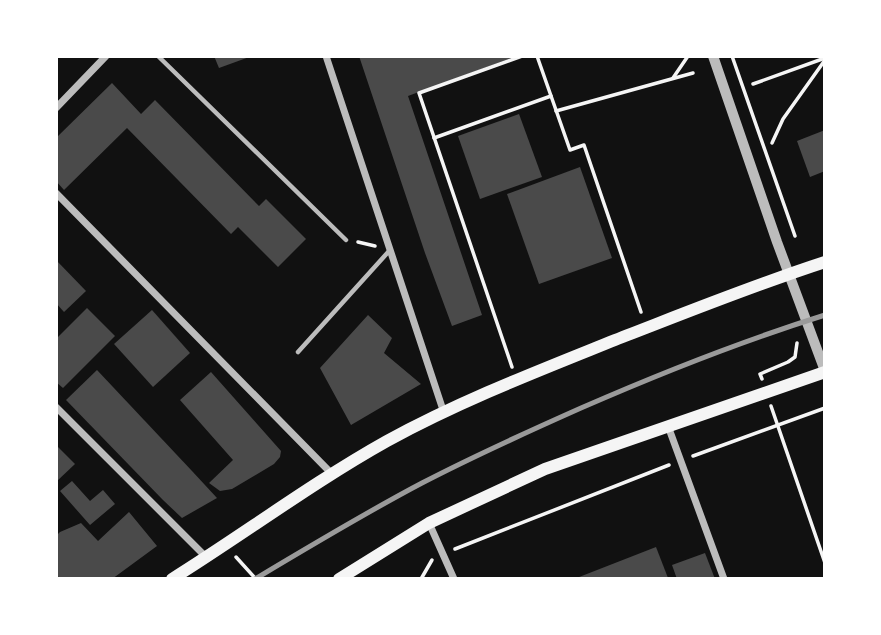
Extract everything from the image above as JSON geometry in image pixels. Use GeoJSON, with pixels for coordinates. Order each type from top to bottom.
{"type":"FeatureCollection","features":[{"type":"Feature","properties":{"kind":"main road"},"geometry":{"type":"LineString","coordinates":[[172,579],[332,474],[388,441],[444,413],[516,379],[825,262]]}},
{"type":"Feature","properties":{"kind":"main road"},"geometry":{"type":"LineString","coordinates":[[338,579],[429,523],[545,470],[825,371]]}},
{"type":"Feature","properties":{"kind":"street"},"geometry":{"type":"LineString","coordinates":[[56,108],[106,56]]}},
{"type":"Feature","properties":{"kind":"street"},"geometry":{"type":"LineString","coordinates":[[326,56],[444,413]]}},
{"type":"Feature","properties":{"kind":"street"},"geometry":{"type":"LineString","coordinates":[[713,56],[825,371]]}},
{"type":"Feature","properties":{"kind":"street"},"geometry":{"type":"LineString","coordinates":[[56,193],[332,474]]}},
{"type":"Feature","properties":{"kind":"street"},"geometry":{"type":"LineString","coordinates":[[56,407],[206,557]]}},
{"type":"Feature","properties":{"kind":"street"},"geometry":{"type":"LineString","coordinates":[[667,426],[724,579]]}},
{"type":"Feature","properties":{"kind":"street"},"geometry":{"type":"LineString","coordinates":[[429,523],[454,579]]}},
{"type":"Feature","properties":{"kind":"lane"},"geometry":{"type":"LineString","coordinates":[[158,56],[346,240]]}},
{"type":"Feature","properties":{"kind":"lane"},"geometry":{"type":"LineString","coordinates":[[298,352],[390,250]]}},
{"type":"Feature","properties":{"kind":"path"},"geometry":{"type":"LineString","coordinates":[[516,379],[419,93],[522,56]]}},
{"type":"Feature","properties":{"kind":"path"},"geometry":{"type":"LineString","coordinates":[[537,56],[570,150],[584,145],[646,328]]}},
{"type":"Feature","properties":{"kind":"path"},"geometry":{"type":"LineString","coordinates":[[672,79],[688,56]]}},
{"type":"Feature","properties":{"kind":"path"},"geometry":{"type":"LineString","coordinates":[[732,56],[794,236]]}},
{"type":"Feature","properties":{"kind":"path"},"geometry":{"type":"LineString","coordinates":[[753,84],[825,59]]}},
{"type":"Feature","properties":{"kind":"path"},"geometry":{"type":"LineString","coordinates":[[772,143],[783,119],[825,59]]}},
{"type":"Feature","properties":{"kind":"path"},"geometry":{"type":"LineString","coordinates":[[556,111],[693,73]]}},
{"type":"Feature","properties":{"kind":"path"},"geometry":{"type":"LineString","coordinates":[[434,138],[551,96]]}},
{"type":"Feature","properties":{"kind":"path"},"geometry":{"type":"LineString","coordinates":[[346,240],[390,250]]}},
{"type":"Feature","properties":{"kind":"path"},"geometry":{"type":"LineString","coordinates":[[794,336],[797,346],[795,357],[760,373],[825,563]]}},
{"type":"Feature","properties":{"kind":"path"},"geometry":{"type":"LineString","coordinates":[[421,579],[431,560],[443,553],[680,460],[825,408]]}},
{"type":"Feature","properties":{"kind":"path"},"geometry":{"type":"LineString","coordinates":[[225,544],[256,579]]}},
{"type":"Feature","properties":{"kind":"building"},"geometry":{"type":"Polygon","coordinates":[[[214,56],[252,56],[219,68],[214,56]]]}},
{"type":"Feature","properties":{"kind":"building"},"geometry":{"type":"Polygon","coordinates":[[[359,56],[517,56],[408,96],[482,315],[452,326],[359,56]]]}},
{"type":"Feature","properties":{"kind":"building"},"geometry":{"type":"Polygon","coordinates":[[[112,83],[141,114],[155,100],[259,206],[266,199],[306,239],[278,267],[238,227],[231,234],[127,128],[64,190],[56,181],[56,138],[112,83]]]}},
{"type":"Feature","properties":{"kind":"building"},"geometry":{"type":"Polygon","coordinates":[[[519,114],[542,177],[480,199],[458,136],[519,114]]]}},
{"type":"Feature","properties":{"kind":"building"},"geometry":{"type":"Polygon","coordinates":[[[825,130],[825,171],[810,177],[797,141],[825,130]]]}},
{"type":"Feature","properties":{"kind":"building"},"geometry":{"type":"Polygon","coordinates":[[[580,167],[612,258],[539,284],[507,194],[580,167]]]}},
{"type":"Feature","properties":{"kind":"building"},"geometry":{"type":"Polygon","coordinates":[[[56,260],[86,291],[64,312],[56,303],[56,260]]]}},
{"type":"Feature","properties":{"kind":"building"},"geometry":{"type":"Polygon","coordinates":[[[87,308],[115,336],[63,388],[56,382],[56,339],[87,308]]]}},
{"type":"Feature","properties":{"kind":"building"},"geometry":{"type":"Polygon","coordinates":[[[152,310],[190,353],[153,387],[114,344],[152,310]]]}},
{"type":"Feature","properties":{"kind":"building"},"geometry":{"type":"Polygon","coordinates":[[[368,315],[392,338],[384,353],[421,384],[351,425],[320,368],[368,315]]]}},
{"type":"Feature","properties":{"kind":"building"},"geometry":{"type":"Polygon","coordinates":[[[97,370],[217,498],[182,518],[66,400],[97,370]]]}},
{"type":"Feature","properties":{"kind":"building"},"geometry":{"type":"Polygon","coordinates":[[[211,372],[281,451],[274,464],[232,489],[220,491],[209,483],[233,460],[180,400],[211,372]]]}},
{"type":"Feature","properties":{"kind":"building"},"geometry":{"type":"Polygon","coordinates":[[[56,447],[75,464],[56,482],[56,447]]]}},
{"type":"Feature","properties":{"kind":"building"},"geometry":{"type":"Polygon","coordinates":[[[72,481],[90,501],[103,490],[115,504],[90,525],[60,491],[72,481]]]}},
{"type":"Feature","properties":{"kind":"building"},"geometry":{"type":"Polygon","coordinates":[[[129,512],[157,546],[112,579],[60,579],[56,574],[56,536],[60,532],[81,523],[98,541],[129,512]]]}},
{"type":"Feature","properties":{"kind":"building"},"geometry":{"type":"Polygon","coordinates":[[[656,547],[668,578],[574,579],[656,547]]]}},
{"type":"Feature","properties":{"kind":"building"},"geometry":{"type":"Polygon","coordinates":[[[705,553],[715,579],[677,579],[672,565],[705,553]]]}},
{"type":"Feature","properties":{"kind":"railway"},"geometry":{"type":"LineString","coordinates":[[255,579],[401,494],[501,444],[671,370],[825,315]]}}]}
